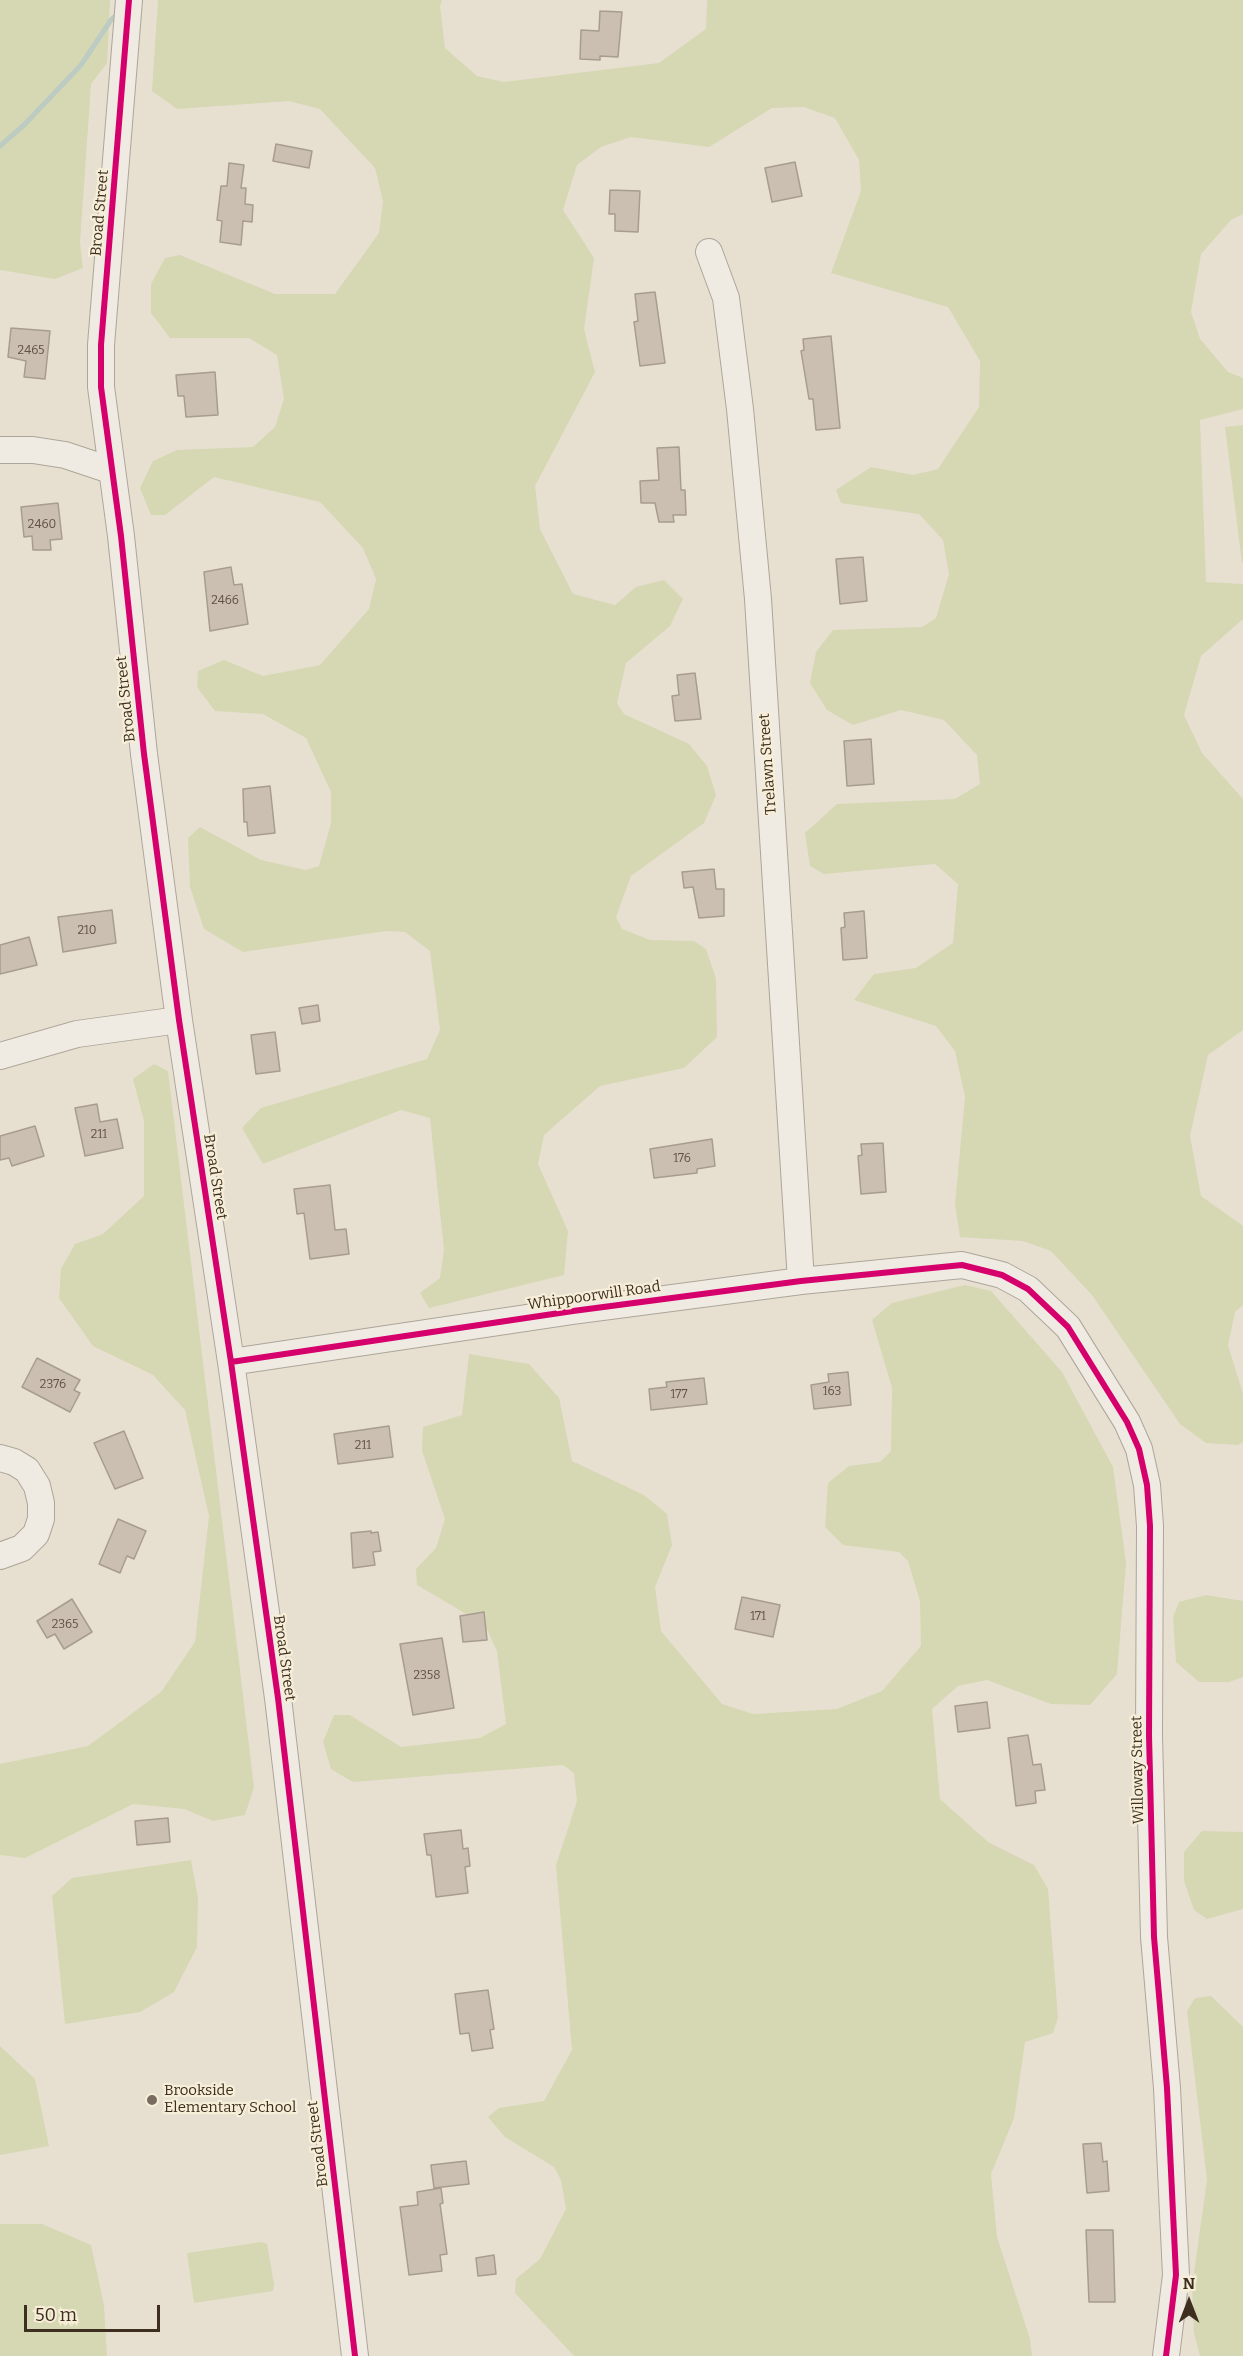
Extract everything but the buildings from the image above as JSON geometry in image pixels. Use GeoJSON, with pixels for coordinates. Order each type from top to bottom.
{"type":"FeatureCollection","features":[{"type":"Feature","properties":{"kind":"street","name":"Broad Street"},"geometry":{"type":"LineString","coordinates":[[129,10],[101,345],[101,387],[110,470],[121,536],[144,754],[178,1020],[231,1362],[278,1698],[355,2356]]}},
{"type":"Feature","properties":{"kind":"street","name":"Trelawn Street"},"geometry":{"type":"LineString","coordinates":[[709,252],[726,298],[740,410],[757,588],[801,1281]]}},
{"type":"Feature","properties":{"kind":"street"},"geometry":{"type":"LineString","coordinates":[[0,450],[33,450],[65,455],[110,470]]}},
{"type":"Feature","properties":{"kind":"street"},"geometry":{"type":"LineString","coordinates":[[0,1056],[77,1034],[178,1020]]}},
{"type":"Feature","properties":{"kind":"street","name":"Whippoorwill Road"},"geometry":{"type":"LineString","coordinates":[[231,1362],[573,1311],[801,1281],[962,1265]]}},
{"type":"Feature","properties":{"kind":"street","name":"Willoway Street"},"geometry":{"type":"LineString","coordinates":[[962,1265],[1002,1275],[1028,1289],[1068,1327],[1127,1422],[1139,1449],[1147,1485],[1150,1526],[1149,1735],[1154,1937],[1167,2088],[1176,2275],[1166,2356]]}},
{"type":"Feature","properties":{"kind":"street"},"geometry":{"type":"LineString","coordinates":[[0,1458],[14,1461],[27,1470],[37,1486],[41,1520],[36,1534],[22,1548],[0,1556]]}},
{"type":"Feature","properties":{"kind":"green space"},"geometry":{"type":"Polygon","coordinates":[[[0,0],[110,0],[107,63],[91,84],[80,243],[83,268],[55,279],[0,270],[0,0]]]}},
{"type":"Feature","properties":{"kind":"green space"},"geometry":{"type":"Polygon","coordinates":[[[158,0],[442,0],[440,6],[445,48],[477,76],[504,82],[659,63],[706,29],[707,0],[1243,0],[1243,214],[1231,220],[1201,254],[1191,312],[1200,339],[1228,372],[1243,378],[1243,409],[1200,420],[1206,582],[1243,584],[1243,619],[1201,656],[1184,715],[1202,753],[1243,799],[1243,1030],[1208,1055],[1190,1136],[1201,1196],[1243,1226],[1243,1305],[1235,1312],[1228,1345],[1243,1394],[1243,1442],[1238,1445],[1206,1443],[1180,1424],[1092,1295],[1051,1251],[1023,1241],[960,1237],[955,1204],[965,1097],[955,1051],[936,1026],[854,1000],[874,974],[916,968],[953,943],[958,884],[935,864],[824,874],[810,866],[805,833],[837,804],[955,799],[980,784],[977,755],[944,720],[901,710],[853,725],[827,710],[810,683],[816,652],[833,630],[922,627],[936,618],[949,574],[943,540],[919,514],[841,503],[836,490],[871,467],[913,475],[938,469],[979,407],[980,361],[948,307],[831,273],[861,191],[859,160],[835,118],[804,107],[772,108],[709,147],[631,137],[601,147],[577,165],[563,210],[594,258],[584,329],[595,372],[535,486],[540,529],[573,594],[615,605],[636,587],[664,580],[683,599],[670,626],[626,663],[617,703],[624,714],[689,744],[707,766],[716,795],[704,823],[631,876],[616,917],[622,929],[650,940],[694,941],[706,949],[716,979],[717,1037],[684,1068],[600,1086],[544,1135],[538,1164],[568,1231],[564,1275],[429,1308],[420,1293],[440,1278],[444,1250],[430,1118],[401,1110],[263,1164],[242,1128],[261,1108],[427,1059],[440,1030],[430,951],[405,932],[386,931],[243,952],[204,929],[190,887],[188,838],[200,827],[261,860],[306,870],[319,866],[331,823],[331,792],[306,738],[263,714],[215,711],[197,687],[198,671],[224,660],[263,676],[320,665],[369,609],[376,579],[363,548],[320,502],[214,477],[165,515],[151,515],[140,488],[153,461],[177,450],[253,447],[275,427],[284,399],[277,355],[249,338],[170,338],[151,313],[151,284],[165,258],[180,255],[275,294],[335,294],[379,233],[383,201],[375,168],[320,109],[289,101],[177,109],[152,91],[158,0]]]}},
{"type":"Feature","properties":{"kind":"green space"},"geometry":{"type":"Polygon","coordinates":[[[1243,425],[1243,562],[1242,563],[1225,427],[1243,425]]]}},
{"type":"Feature","properties":{"kind":"green space"},"geometry":{"type":"Polygon","coordinates":[[[154,1064],[168,1071],[254,1787],[245,1815],[213,1821],[184,1809],[133,1804],[25,1858],[0,1855],[0,1764],[88,1746],[161,1692],[195,1642],[209,1516],[185,1410],[153,1375],[93,1346],[59,1298],[61,1269],[75,1244],[103,1234],[144,1196],[144,1121],[133,1079],[154,1064]]]}},
{"type":"Feature","properties":{"kind":"green space"},"geometry":{"type":"Polygon","coordinates":[[[965,1285],[991,1291],[1062,1372],[1113,1467],[1126,1563],[1117,1674],[1090,1705],[1051,1704],[987,1680],[958,1686],[932,1709],[940,1799],[988,1842],[1034,1865],[1048,1889],[1058,2018],[1053,2033],[1025,2042],[1014,2118],[991,2174],[997,2237],[1030,2339],[1032,2356],[574,2356],[515,2293],[516,2279],[540,2259],[566,2209],[561,2180],[554,2167],[505,2137],[488,2117],[499,2108],[544,2101],[572,2050],[556,1865],[577,1801],[574,1773],[563,1765],[353,1782],[331,1769],[323,1742],[334,1715],[350,1715],[401,1747],[480,1738],[506,1724],[497,1651],[485,1625],[417,1585],[416,1569],[436,1548],[445,1519],[422,1451],[423,1427],[462,1415],[469,1354],[529,1364],[559,1398],[572,1461],[644,1495],[667,1514],[672,1545],[655,1587],[661,1631],[722,1704],[753,1714],[837,1709],[882,1691],[921,1646],[920,1601],[908,1561],[899,1552],[843,1545],[825,1527],[828,1483],[849,1466],[880,1462],[891,1451],[892,1388],[872,1320],[892,1303],[965,1285]]]}},
{"type":"Feature","properties":{"kind":"green space"},"geometry":{"type":"Polygon","coordinates":[[[1206,1595],[1243,1601],[1243,1677],[1229,1682],[1199,1682],[1176,1662],[1173,1617],[1179,1602],[1206,1595]]]}},
{"type":"Feature","properties":{"kind":"green space"},"geometry":{"type":"Polygon","coordinates":[[[1202,1831],[1243,1832],[1243,1909],[1207,1919],[1194,1910],[1184,1881],[1184,1852],[1202,1831]]]}},
{"type":"Feature","properties":{"kind":"green space"},"geometry":{"type":"Polygon","coordinates":[[[191,1860],[198,1898],[197,1947],[174,1992],[140,2012],[65,2024],[52,1896],[72,1878],[191,1860]]]}},
{"type":"Feature","properties":{"kind":"green space"},"geometry":{"type":"Polygon","coordinates":[[[1211,1996],[1243,2027],[1243,2356],[1200,2356],[1194,2333],[1192,2287],[1207,2180],[1187,2011],[1195,1998],[1211,1996]]]}},
{"type":"Feature","properties":{"kind":"green space"},"geometry":{"type":"Polygon","coordinates":[[[0,2046],[35,2079],[49,2146],[0,2155],[0,2046]]]}},
{"type":"Feature","properties":{"kind":"green space"},"geometry":{"type":"Polygon","coordinates":[[[0,2224],[42,2224],[91,2245],[104,2305],[107,2356],[0,2356],[0,2224]]]}},
{"type":"Feature","properties":{"kind":"green space"},"geometry":{"type":"Polygon","coordinates":[[[262,2242],[267,2244],[274,2284],[273,2291],[194,2303],[187,2253],[262,2242]]]}},
{"type":"Feature","properties":{"kind":"waterway"},"geometry":{"type":"LineString","coordinates":[[0,146],[25,124],[81,65],[111,20],[119,13]]}},
{"type":"Feature","properties":{"kind":"cycle path"},"geometry":{"type":"LineString","coordinates":[[129,0],[101,345],[101,387],[121,536],[144,754],[179,1020],[231,1362],[278,1698],[355,2356]]}},
{"type":"Feature","properties":{"kind":"cycle path"},"geometry":{"type":"LineString","coordinates":[[231,1362],[573,1311],[801,1281],[962,1265],[1002,1275],[1028,1289],[1068,1327],[1127,1422],[1139,1449],[1147,1485],[1150,1526],[1149,1735],[1154,1937],[1167,2088],[1176,2275],[1166,2356]]}},
{"type":"Feature","properties":{"kind":"place","name":"Brookside Elementary School"},"geometry":{"type":"Point","coordinates":[152,2100]}}]}
